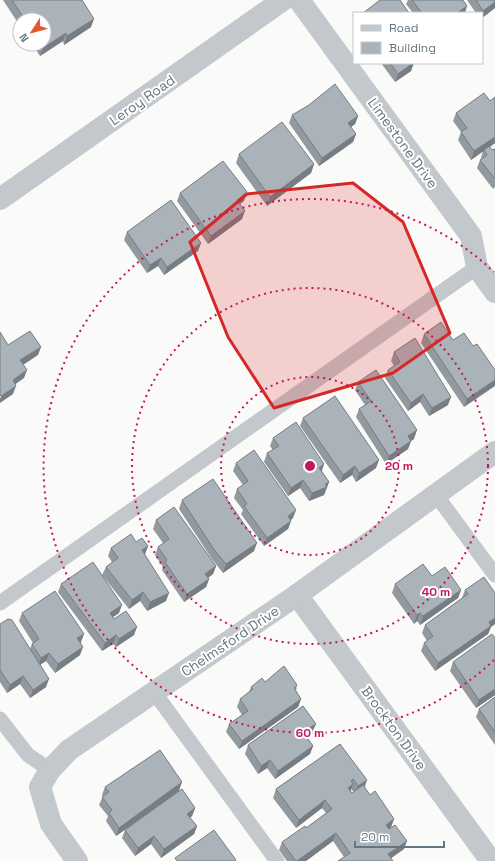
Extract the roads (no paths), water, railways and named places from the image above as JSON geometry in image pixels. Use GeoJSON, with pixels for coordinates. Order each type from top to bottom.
{"type":"FeatureCollection","features":[{"type":"Feature","properties":{"kind":"street","name":"Leroy Road"},"geometry":{"type":"LineString","coordinates":[[0,200],[283,0]]}},
{"type":"Feature","properties":{"kind":"street","name":"Limestone Drive"},"geometry":{"type":"LineString","coordinates":[[299,0],[471,236],[477,267],[495,292]]}},
{"type":"Feature","properties":{"kind":"street","name":"Chelmsford Drive"},"geometry":{"type":"LineString","coordinates":[[78,861],[51,824],[40,787],[50,770],[69,750],[297,595],[495,452]]}},
{"type":"Feature","properties":{"kind":"street","name":"Brockton Drive"},"geometry":{"type":"LineString","coordinates":[[297,595],[491,861]]}},
{"type":"Feature","properties":{"kind":"lane"},"geometry":{"type":"LineString","coordinates":[[0,603],[477,267]]}},
{"type":"Feature","properties":{"kind":"lane"},"geometry":{"type":"LineString","coordinates":[[436,495],[495,575]]}},
{"type":"Feature","properties":{"kind":"lane"},"geometry":{"type":"LineString","coordinates":[[154,692],[277,861]]}},
{"type":"Feature","properties":{"kind":"lane"},"geometry":{"type":"LineString","coordinates":[[0,719],[28,755],[50,770]]}}]}
